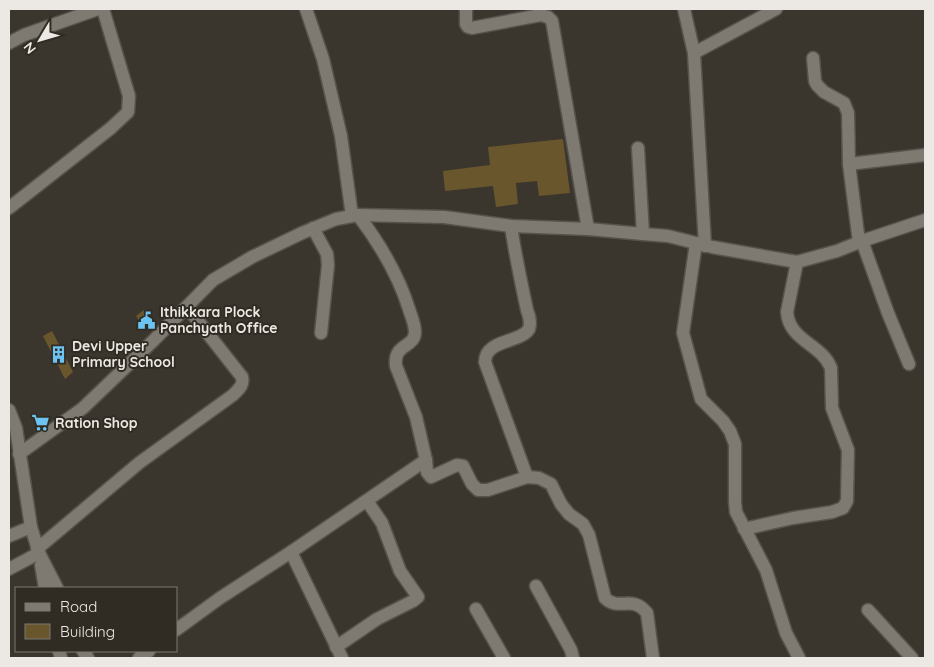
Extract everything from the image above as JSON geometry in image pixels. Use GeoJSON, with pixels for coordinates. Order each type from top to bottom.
{"type":"FeatureCollection","features":[{"type":"Feature","properties":{"kind":"street"},"geometry":{"type":"LineString","coordinates":[[9,43],[24,35],[98,9]]}},
{"type":"Feature","properties":{"kind":"street"},"geometry":{"type":"LineString","coordinates":[[9,208],[111,128],[128,112],[129,96],[103,9]]}},
{"type":"Feature","properties":{"kind":"street"},"geometry":{"type":"LineString","coordinates":[[306,9],[323,59],[341,136],[355,216],[380,246],[392,267],[414,325],[415,333],[413,339],[397,352],[395,358],[396,366],[416,417],[427,472],[431,476],[457,465],[463,466],[475,488],[482,491],[527,477],[539,478],[551,484],[561,504],[569,514],[583,524],[589,535],[603,594],[606,599],[613,604],[636,604],[648,615],[653,658]]}},
{"type":"Feature","properties":{"kind":"street"},"geometry":{"type":"LineString","coordinates":[[466,9],[466,24],[472,28],[541,15],[548,17],[552,21],[588,229]]}},
{"type":"Feature","properties":{"kind":"street"},"geometry":{"type":"LineString","coordinates":[[684,9],[694,53],[701,244],[683,333],[700,399],[723,421],[734,438],[736,444],[736,512],[766,570],[786,634],[799,658]]}},
{"type":"Feature","properties":{"kind":"street"},"geometry":{"type":"LineString","coordinates":[[694,53],[776,9]]}},
{"type":"Feature","properties":{"kind":"street"},"geometry":{"type":"LineString","coordinates":[[813,58],[817,85],[824,92],[839,99],[847,107],[849,164],[860,241],[909,364]]}},
{"type":"Feature","properties":{"kind":"street"},"geometry":{"type":"LineString","coordinates":[[638,148],[643,234]]}},
{"type":"Feature","properties":{"kind":"street"},"geometry":{"type":"LineString","coordinates":[[849,164],[925,155]]}},
{"type":"Feature","properties":{"kind":"street"},"geometry":{"type":"LineString","coordinates":[[19,454],[83,408],[187,308],[204,288],[223,273],[313,228],[336,219],[355,216],[444,217],[511,226],[588,229],[668,236],[797,262],[837,251],[860,241],[925,220]]}},
{"type":"Feature","properties":{"kind":"street"},"geometry":{"type":"LineString","coordinates":[[511,226],[515,260],[528,314],[529,326],[528,330],[521,335],[497,345],[484,359],[527,477]]}},
{"type":"Feature","properties":{"kind":"street"},"geometry":{"type":"LineString","coordinates":[[313,228],[327,254],[328,265],[322,332]]}},
{"type":"Feature","properties":{"kind":"street"},"geometry":{"type":"LineString","coordinates":[[744,529],[793,518],[832,512],[843,508],[847,501],[848,450],[832,408],[831,368],[823,356],[794,333],[787,318],[797,262]]}},
{"type":"Feature","properties":{"kind":"street"},"geometry":{"type":"LineString","coordinates":[[9,569],[38,551],[132,469],[233,395],[242,386],[242,377],[187,308]]}},
{"type":"Feature","properties":{"kind":"street"},"geometry":{"type":"LineString","coordinates":[[9,410],[16,428],[31,527],[45,587]]}},
{"type":"Feature","properties":{"kind":"street"},"geometry":{"type":"LineString","coordinates":[[178,629],[220,598],[426,460]]}},
{"type":"Feature","properties":{"kind":"street"},"geometry":{"type":"LineString","coordinates":[[336,647],[377,619],[418,597],[397,564],[382,523],[366,501]]}},
{"type":"Feature","properties":{"kind":"street"},"geometry":{"type":"LineString","coordinates":[[9,536],[31,527]]}},
{"type":"Feature","properties":{"kind":"street"},"geometry":{"type":"LineString","coordinates":[[38,551],[56,587]]}},
{"type":"Feature","properties":{"kind":"street"},"geometry":{"type":"LineString","coordinates":[[291,552],[342,658]]}},
{"type":"Feature","properties":{"kind":"street"},"geometry":{"type":"LineString","coordinates":[[536,586],[571,650],[573,658]]}},
{"type":"Feature","properties":{"kind":"street"},"geometry":{"type":"LineString","coordinates":[[476,609],[504,658]]}},
{"type":"Feature","properties":{"kind":"street"},"geometry":{"type":"LineString","coordinates":[[868,610],[912,658]]}},
{"type":"Feature","properties":{"kind":"building"},"geometry":{"type":"Polygon","coordinates":[[[563,139],[570,193],[539,196],[537,181],[516,183],[518,204],[496,207],[493,186],[445,191],[443,171],[490,165],[488,147],[563,139]]]}},
{"type":"Feature","properties":{"kind":"building","name":"Ithikkara Plock Panchyath Office"},"geometry":{"type":"Polygon","coordinates":[[[145,309],[155,324],[146,330],[136,316],[145,309]]]}},
{"type":"Feature","properties":{"kind":"building","name":"Devi Upper Primary School"},"geometry":{"type":"Polygon","coordinates":[[[52,331],[73,372],[65,379],[43,336],[52,331]]]}},
{"type":"Feature","properties":{"kind":"place","name":"Ithikkara Plock Panchyath Office"},"geometry":{"type":"Point","coordinates":[146,320]}},
{"type":"Feature","properties":{"kind":"place","name":"Devi Upper Primary School"},"geometry":{"type":"Point","coordinates":[58,354]}},
{"type":"Feature","properties":{"kind":"place","name":"Ration Shop"},"geometry":{"type":"Point","coordinates":[41,423]}}]}
